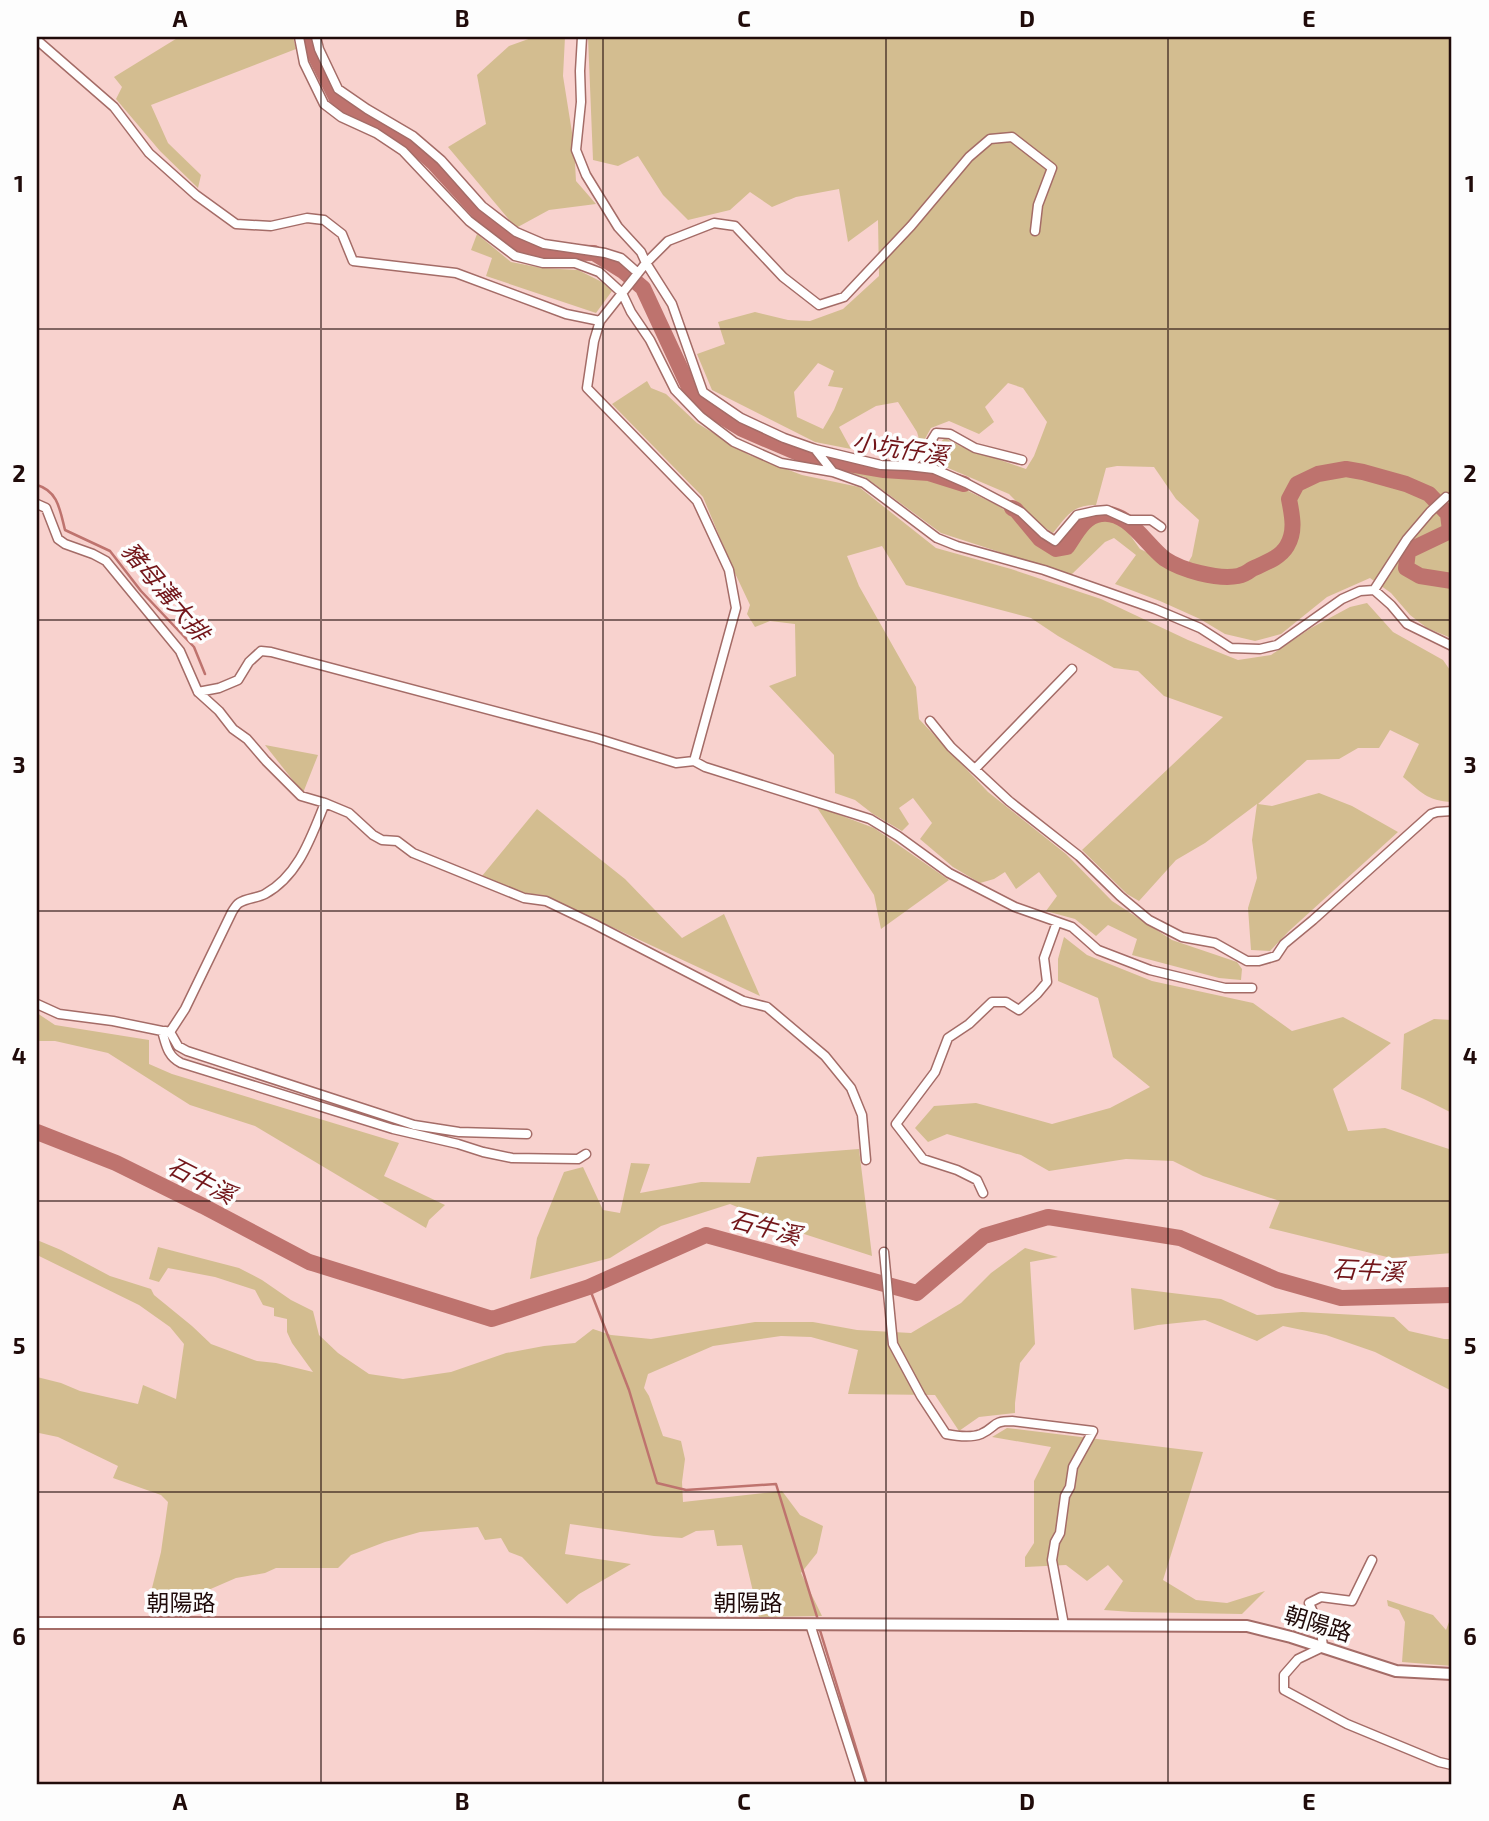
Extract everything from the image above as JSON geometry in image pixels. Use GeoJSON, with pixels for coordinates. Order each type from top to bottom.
{"type":"FeatureCollection","features":[{"type":"Feature","properties":{"kind":"main road","name":"朝陽路"},"geometry":{"type":"LineString","coordinates":[[37,1623],[1247,1626],[1291,1637],[1396,1671],[1452,1674]]}},
{"type":"Feature","properties":{"kind":"street"},"geometry":{"type":"LineString","coordinates":[[299,37],[304,63],[324,104],[341,117],[376,133],[403,151],[468,221],[515,256],[543,263],[575,263],[599,272],[622,293],[675,390],[701,417],[734,442],[781,463],[833,472],[864,483],[937,538],[1044,570],[1142,604],[1200,628],[1231,648],[1260,649],[1277,645],[1342,599],[1360,591],[1374,590],[1408,624],[1452,646]]}},
{"type":"Feature","properties":{"kind":"street"},"geometry":{"type":"LineString","coordinates":[[316,37],[338,89],[413,136],[441,160],[482,206],[516,232],[544,244],[621,258],[638,273]]}},
{"type":"Feature","properties":{"kind":"street"},"geometry":{"type":"LineString","coordinates":[[582,37],[581,102],[576,150],[586,175],[618,228],[641,252],[672,304],[703,392],[741,418],[815,449],[881,465],[934,469],[1021,512],[1055,541],[1077,516],[1095,511],[1107,510],[1129,520],[1151,520],[1161,527]]}},
{"type":"Feature","properties":{"kind":"street"},"geometry":{"type":"LineString","coordinates":[[37,40],[114,107],[149,153],[196,195],[236,224],[271,226],[307,218],[324,220],[342,234],[353,261],[456,273],[566,314],[600,321]]}},
{"type":"Feature","properties":{"kind":"street"},"geometry":{"type":"LineString","coordinates":[[694,761],[736,608],[729,569],[697,501],[587,388],[600,321],[646,263],[668,241],[714,223],[736,226],[783,277],[819,305],[844,297],[911,226],[969,157],[990,139],[1012,138],[1052,168],[1038,205],[1035,231]]}},
{"type":"Feature","properties":{"kind":"street"},"geometry":{"type":"LineString","coordinates":[[908,466],[925,451],[936,433],[950,434],[975,447],[1022,460]]}},
{"type":"Feature","properties":{"kind":"street"},"geometry":{"type":"LineString","coordinates":[[815,449],[833,472]]}},
{"type":"Feature","properties":{"kind":"street"},"geometry":{"type":"LineString","coordinates":[[1374,590],[1407,539],[1444,498]]}},
{"type":"Feature","properties":{"kind":"street"},"geometry":{"type":"LineString","coordinates":[[37,504],[46,508],[58,539],[106,561],[180,651],[198,692],[301,796],[349,813],[382,840],[397,841],[414,853],[524,898],[546,901],[743,1001],[767,1007],[825,1056],[851,1088],[862,1115],[866,1160]]}},
{"type":"Feature","properties":{"kind":"street"},"geometry":{"type":"LineString","coordinates":[[198,692],[219,688],[238,680],[249,662],[261,651],[271,652],[596,738],[676,763],[694,761],[705,767],[870,819],[949,873],[1015,907],[1072,927],[1098,950],[1150,970],[1225,988],[1252,988]]}},
{"type":"Feature","properties":{"kind":"street"},"geometry":{"type":"LineString","coordinates":[[975,769],[1072,669]]}},
{"type":"Feature","properties":{"kind":"street"},"geometry":{"type":"LineString","coordinates":[[930,721],[951,747],[1009,801],[1079,856],[1119,896],[1149,919],[1182,937],[1215,943],[1247,961],[1276,956],[1284,944],[1430,814],[1452,811]]}},
{"type":"Feature","properties":{"kind":"street"},"geometry":{"type":"LineString","coordinates":[[325,803],[296,867],[286,880],[263,895],[239,903],[232,912],[185,1009],[166,1031],[168,1050],[172,1058],[393,1129],[512,1158],[578,1159],[586,1154]]}},
{"type":"Feature","properties":{"kind":"street"},"geometry":{"type":"LineString","coordinates":[[983,1193],[977,1180],[923,1159],[896,1124],[935,1072],[948,1038],[969,1024],[992,1002],[1006,1002],[1019,1010],[1037,995],[1047,982],[1044,958],[1058,922]]}},
{"type":"Feature","properties":{"kind":"street"},"geometry":{"type":"LineString","coordinates":[[37,1004],[59,1014],[166,1031],[178,1046],[187,1051],[414,1125],[458,1132],[527,1134]]}},
{"type":"Feature","properties":{"kind":"street"},"geometry":{"type":"LineString","coordinates":[[884,1252],[893,1344],[921,1396],[946,1434],[980,1435],[1000,1421],[1012,1420],[1093,1431],[1073,1467],[1052,1560],[1064,1625]]}},
{"type":"Feature","properties":{"kind":"street"},"geometry":{"type":"LineString","coordinates":[[1372,1560],[1352,1601],[1321,1597],[1309,1603],[1321,1630],[1323,1647],[1298,1659],[1284,1675],[1284,1690],[1347,1724],[1452,1765]]}},
{"type":"Feature","properties":{"kind":"street"},"geometry":{"type":"LineString","coordinates":[[810,1624],[861,1784]]}},
{"type":"Feature","properties":{"kind":"shaded area"},"geometry":{"type":"Polygon","coordinates":[[[179,37],[293,37],[296,49],[151,105],[168,143],[201,175],[198,188],[160,151],[116,99],[122,87],[114,77],[179,37]]]}},
{"type":"Feature","properties":{"kind":"shaded area"},"geometry":{"type":"Polygon","coordinates":[[[534,37],[565,37],[563,76],[574,145],[576,181],[596,204],[549,210],[516,228],[448,147],[486,124],[477,75],[509,46],[534,37]]]}},
{"type":"Feature","properties":{"kind":"shaded area"},"geometry":{"type":"Polygon","coordinates":[[[588,37],[1452,37],[1451,638],[1427,628],[1410,615],[1391,593],[1370,578],[1327,597],[1281,634],[1255,641],[1225,634],[1200,619],[1115,584],[1136,555],[1114,538],[1105,542],[1071,575],[941,533],[865,477],[837,469],[838,462],[935,475],[1016,517],[1039,535],[1050,549],[1059,549],[1085,520],[1095,517],[1107,519],[1125,528],[1140,549],[1184,570],[1192,556],[1199,520],[1176,499],[1154,467],[1117,466],[1106,468],[1096,505],[1076,509],[1053,533],[1038,523],[1009,494],[927,459],[945,438],[960,446],[1026,469],[1047,422],[1023,388],[1008,383],[985,407],[994,422],[979,434],[949,421],[931,428],[921,446],[917,432],[898,402],[876,406],[839,427],[851,449],[815,442],[712,390],[697,354],[725,344],[718,322],[755,312],[788,320],[810,321],[843,309],[879,276],[878,220],[848,242],[839,189],[796,197],[772,207],[750,192],[730,210],[688,220],[663,195],[638,156],[618,166],[593,160],[588,37]],[[818,363],[794,392],[797,417],[823,429],[843,388],[828,386],[834,371],[818,363]]]}},
{"type":"Feature","properties":{"kind":"shaded area"},"geometry":{"type":"Polygon","coordinates":[[[477,234],[511,262],[542,268],[578,270],[602,282],[612,291],[596,313],[486,276],[492,258],[471,250],[477,234]]]}},
{"type":"Feature","properties":{"kind":"shaded area"},"geometry":{"type":"Polygon","coordinates":[[[647,381],[651,388],[666,394],[697,423],[749,455],[802,475],[859,487],[936,548],[1101,599],[1238,660],[1271,655],[1311,628],[1350,607],[1367,603],[1393,632],[1443,660],[1452,673],[1452,802],[1430,798],[1403,777],[1419,744],[1390,730],[1379,748],[1358,748],[1339,759],[1307,760],[1258,804],[1272,806],[1319,793],[1352,806],[1398,832],[1270,951],[1251,950],[1248,908],[1257,878],[1252,840],[1257,804],[1205,843],[1176,860],[1139,901],[1127,894],[1082,850],[1223,717],[1164,696],[1138,671],[1114,668],[1031,618],[906,585],[882,546],[847,556],[859,586],[916,687],[919,719],[988,792],[1066,854],[1112,901],[1172,940],[1237,962],[1242,969],[1241,980],[1219,978],[1132,955],[1137,939],[1108,925],[1096,936],[1075,919],[1046,911],[1057,896],[1039,872],[1016,889],[1005,872],[980,883],[953,867],[920,839],[932,823],[913,798],[899,808],[909,824],[902,831],[855,800],[835,793],[834,755],[769,686],[796,676],[795,624],[770,621],[755,627],[747,614],[750,605],[703,497],[612,404],[647,381]]]}},
{"type":"Feature","properties":{"kind":"shaded area"},"geometry":{"type":"Polygon","coordinates":[[[265,745],[318,755],[303,793],[265,745]]]}},
{"type":"Feature","properties":{"kind":"shaded area"},"geometry":{"type":"Polygon","coordinates":[[[816,806],[874,828],[949,880],[881,929],[874,895],[816,806]]]}},
{"type":"Feature","properties":{"kind":"shaded area"},"geometry":{"type":"Polygon","coordinates":[[[537,809],[625,879],[682,938],[724,914],[760,996],[543,895],[522,893],[482,876],[537,809]]]}},
{"type":"Feature","properties":{"kind":"shaded area"},"geometry":{"type":"Polygon","coordinates":[[[1064,937],[1087,955],[1152,981],[1253,1003],[1292,1031],[1343,1017],[1391,1043],[1333,1089],[1348,1131],[1385,1128],[1452,1150],[1452,1253],[1391,1258],[1269,1228],[1280,1201],[1203,1176],[1173,1161],[1126,1159],[1049,1171],[1021,1155],[947,1134],[928,1142],[915,1128],[934,1106],[976,1103],[1052,1124],[1110,1108],[1150,1087],[1113,1057],[1098,998],[1058,981],[1058,959],[1064,937]]]}},
{"type":"Feature","properties":{"kind":"shaded area"},"geometry":{"type":"Polygon","coordinates":[[[37,1013],[55,1025],[149,1040],[149,1064],[172,1074],[399,1143],[384,1176],[445,1205],[429,1220],[426,1228],[255,1126],[190,1105],[108,1053],[55,1041],[37,1041],[37,1013]]]}},
{"type":"Feature","properties":{"kind":"shaded area"},"geometry":{"type":"Polygon","coordinates":[[[1434,1019],[1452,1020],[1452,1113],[1401,1089],[1404,1034],[1434,1019]]]}},
{"type":"Feature","properties":{"kind":"shaded area"},"geometry":{"type":"Polygon","coordinates":[[[859,1149],[872,1256],[801,1233],[730,1204],[661,1226],[610,1258],[530,1279],[537,1238],[564,1172],[583,1167],[603,1210],[620,1213],[631,1163],[650,1164],[640,1193],[701,1182],[750,1183],[757,1157],[859,1149]]]}},
{"type":"Feature","properties":{"kind":"shaded area"},"geometry":{"type":"Polygon","coordinates":[[[37,1240],[110,1276],[151,1289],[154,1295],[211,1344],[257,1361],[313,1372],[292,1343],[287,1332],[287,1319],[274,1316],[274,1308],[263,1305],[255,1290],[215,1277],[168,1268],[159,1282],[149,1279],[158,1247],[239,1268],[313,1311],[319,1335],[338,1353],[369,1374],[403,1379],[451,1372],[506,1353],[575,1343],[593,1329],[611,1335],[651,1339],[755,1322],[813,1322],[857,1330],[911,1333],[961,1303],[991,1273],[1025,1248],[1058,1257],[1030,1262],[1035,1344],[1020,1363],[1015,1413],[979,1417],[959,1431],[935,1395],[848,1394],[858,1350],[811,1337],[781,1336],[713,1346],[648,1374],[644,1388],[663,1436],[681,1441],[685,1459],[683,1502],[782,1491],[800,1515],[823,1526],[817,1553],[801,1573],[822,1616],[759,1617],[742,1545],[717,1546],[714,1530],[696,1531],[682,1538],[570,1524],[565,1554],[631,1564],[579,1594],[567,1604],[522,1557],[509,1552],[501,1538],[485,1540],[478,1527],[420,1532],[385,1542],[351,1555],[338,1568],[276,1568],[265,1573],[236,1578],[206,1591],[202,1601],[150,1596],[161,1552],[168,1502],[161,1495],[113,1478],[118,1466],[58,1437],[39,1433],[37,1436],[37,1377],[80,1391],[138,1404],[143,1385],[176,1399],[184,1344],[170,1327],[139,1305],[37,1255],[37,1240]]]}},
{"type":"Feature","properties":{"kind":"shaded area"},"geometry":{"type":"Polygon","coordinates":[[[1131,1288],[1221,1299],[1257,1315],[1302,1312],[1394,1317],[1409,1331],[1452,1339],[1452,1391],[1375,1352],[1326,1335],[1283,1326],[1257,1341],[1205,1320],[1134,1330],[1131,1288]]]}},
{"type":"Feature","properties":{"kind":"shaded area"},"geometry":{"type":"Polygon","coordinates":[[[1007,1428],[1203,1452],[1163,1580],[1196,1600],[1227,1603],[1265,1591],[1242,1614],[1104,1610],[1123,1581],[1108,1565],[1087,1581],[1066,1565],[1025,1567],[1025,1557],[1034,1543],[1034,1481],[1051,1447],[992,1437],[1007,1428]]]}},
{"type":"Feature","properties":{"kind":"shaded area"},"geometry":{"type":"Polygon","coordinates":[[[1387,1600],[1433,1615],[1446,1630],[1452,1614],[1452,1666],[1402,1662],[1405,1622],[1399,1610],[1388,1606],[1387,1600]]]}},
{"type":"Feature","properties":{"kind":"waterway","name":"小坑仔溪"},"geometry":{"type":"LineString","coordinates":[[311,37],[315,55],[336,97],[354,112],[405,137],[434,163],[498,233],[526,247],[553,252],[594,253],[623,271],[643,288],[690,389],[708,408],[742,429],[798,453],[884,470],[929,473],[964,484]]}},
{"type":"Feature","properties":{"kind":"waterway","name":"小坑仔溪"},"geometry":{"type":"LineString","coordinates":[[1012,508],[1040,539],[1056,549],[1067,547],[1090,518],[1111,514],[1128,523],[1172,563],[1210,575],[1230,577],[1244,574],[1272,560],[1287,546],[1292,529],[1289,499],[1297,484],[1318,474],[1346,469],[1406,484],[1429,494],[1448,514],[1450,531],[1408,551],[1406,568],[1420,576],[1452,581]]}},
{"type":"Feature","properties":{"kind":"waterway","name":"豬母溝大排"},"geometry":{"type":"LineString","coordinates":[[37,485],[54,497],[65,530],[110,551],[141,591],[194,647],[205,674]]}},
{"type":"Feature","properties":{"kind":"waterway","name":"石牛溪"},"geometry":{"type":"LineString","coordinates":[[37,1132],[116,1163],[309,1262],[492,1319],[589,1287],[706,1235],[917,1293],[984,1236],[1048,1217],[1180,1238],[1277,1280],[1341,1298],[1452,1295]]}},
{"type":"Feature","properties":{"kind":"waterway"},"geometry":{"type":"LineString","coordinates":[[589,1287],[629,1390],[657,1483],[686,1490],[776,1484],[818,1620]]}},
{"type":"Feature","properties":{"kind":"waterway"},"geometry":{"type":"LineString","coordinates":[[819,1627],[867,1784]]}}]}
